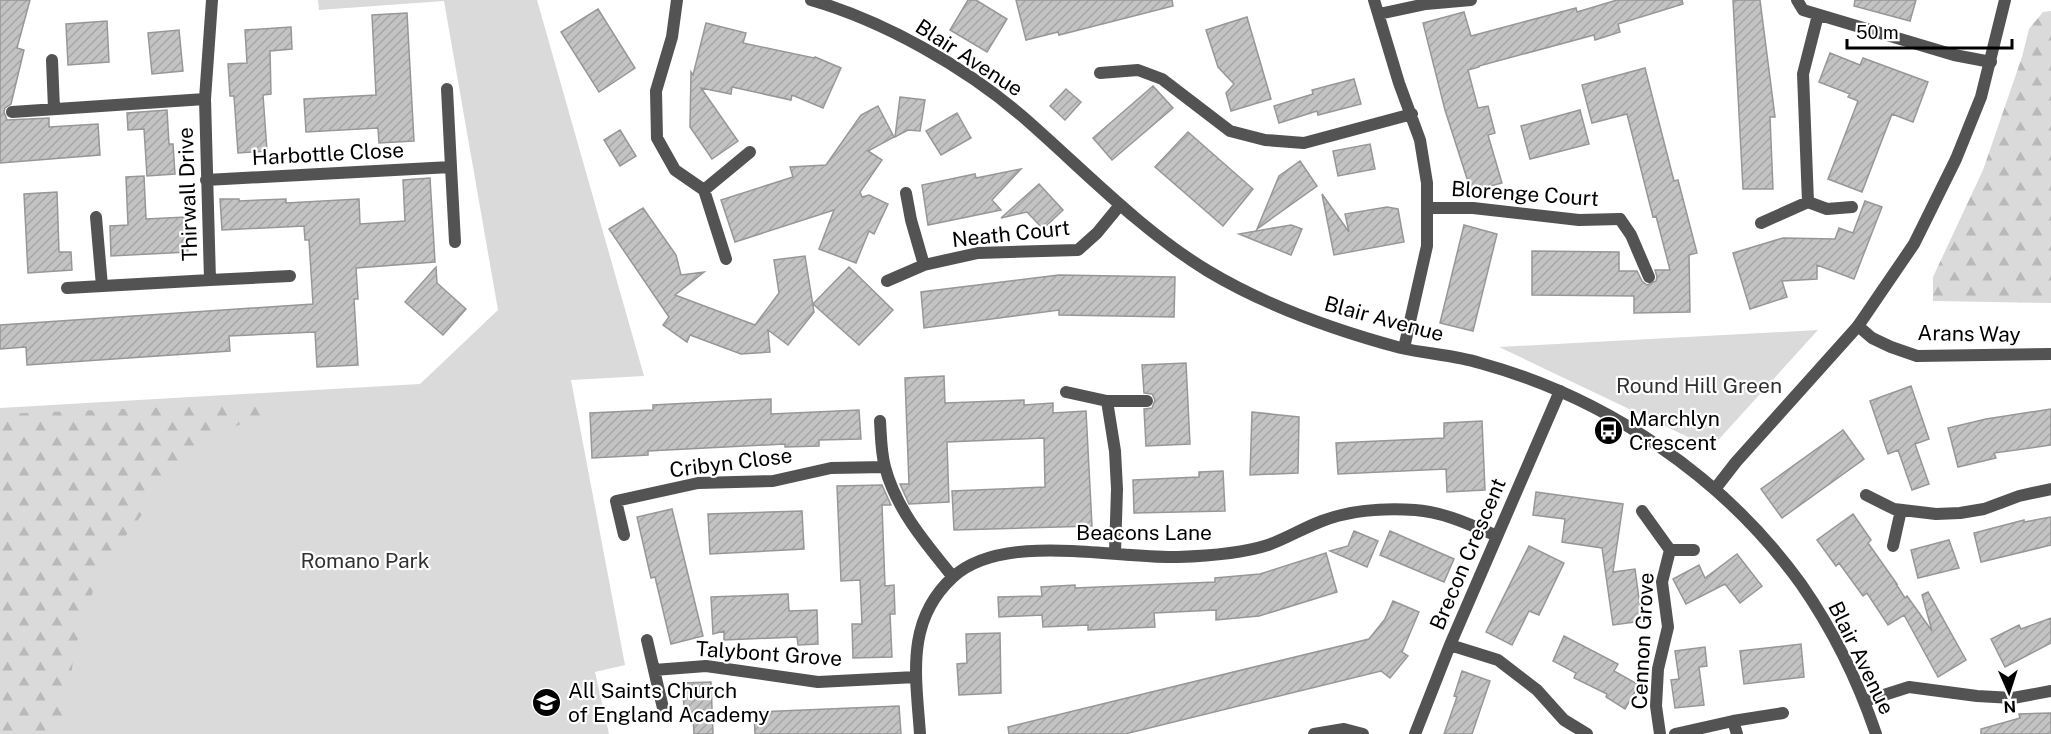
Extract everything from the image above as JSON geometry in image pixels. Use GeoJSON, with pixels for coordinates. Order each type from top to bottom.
{"type":"FeatureCollection","features":[{"type":"Feature","properties":{"kind":"street","name":"Thirwall Drive"},"geometry":{"type":"LineString","coordinates":[[67,288],[210,280],[205,99],[212,0]]}},
{"type":"Feature","properties":{"kind":"street"},"geometry":{"type":"LineString","coordinates":[[677,0],[672,37],[657,91],[657,138],[675,170],[704,190],[726,259]]}},
{"type":"Feature","properties":{"kind":"street","name":"Blair Avenue"},"geometry":{"type":"LineString","coordinates":[[811,0],[829,2],[877,25],[930,52],[986,88],[1020,114],[1146,226],[1207,270],[1258,298],[1312,321],[1404,348],[1480,362],[1560,391],[1613,417],[1664,451],[1715,489],[1750,523],[1800,584],[1833,636],[1865,701],[1876,734]]}},
{"type":"Feature","properties":{"kind":"street"},"geometry":{"type":"LineString","coordinates":[[1374,0],[1399,83],[1420,140],[1427,183],[1427,246],[1404,348]]}},
{"type":"Feature","properties":{"kind":"street"},"geometry":{"type":"LineString","coordinates":[[1379,14],[1426,4],[1471,0]]}},
{"type":"Feature","properties":{"kind":"street"},"geometry":{"type":"LineString","coordinates":[[1797,0],[1803,10],[1818,15],[1954,55],[1991,62]]}},
{"type":"Feature","properties":{"kind":"street"},"geometry":{"type":"LineString","coordinates":[[1715,489],[1736,462],[1858,326],[1914,244],[1956,159],[1981,97],[2005,0]]}},
{"type":"Feature","properties":{"kind":"street"},"geometry":{"type":"LineString","coordinates":[[1808,202],[1803,74],[1818,15]]}},
{"type":"Feature","properties":{"kind":"street"},"geometry":{"type":"LineString","coordinates":[[51,60],[54,109]]}},
{"type":"Feature","properties":{"kind":"street"},"geometry":{"type":"LineString","coordinates":[[1100,73],[1138,70],[1162,79],[1230,131],[1265,140],[1305,143],[1412,114]]}},
{"type":"Feature","properties":{"kind":"street"},"geometry":{"type":"LineString","coordinates":[[447,89],[455,242]]}},
{"type":"Feature","properties":{"kind":"street"},"geometry":{"type":"LineString","coordinates":[[12,112],[205,99]]}},
{"type":"Feature","properties":{"kind":"street"},"geometry":{"type":"LineString","coordinates":[[704,190],[750,152]]}},
{"type":"Feature","properties":{"kind":"street","name":"Harbottle Close"},"geometry":{"type":"LineString","coordinates":[[206,180],[452,167]]}},
{"type":"Feature","properties":{"kind":"street"},"geometry":{"type":"LineString","coordinates":[[906,193],[924,265]]}},
{"type":"Feature","properties":{"kind":"street"},"geometry":{"type":"LineString","coordinates":[[1761,223],[1808,202],[1827,209],[1852,207]]}},
{"type":"Feature","properties":{"kind":"street","name":"Neath Court"},"geometry":{"type":"LineString","coordinates":[[887,281],[924,265],[978,253],[1078,250],[1120,205]]}},
{"type":"Feature","properties":{"kind":"street","name":"Blorenge Court"},"geometry":{"type":"LineString","coordinates":[[1427,208],[1473,208],[1579,220],[1620,219],[1631,235],[1649,278]]}},
{"type":"Feature","properties":{"kind":"street"},"geometry":{"type":"LineString","coordinates":[[96,217],[102,286]]}},
{"type":"Feature","properties":{"kind":"street"},"geometry":{"type":"LineString","coordinates":[[210,280],[290,276]]}},
{"type":"Feature","properties":{"kind":"street","name":"Arans Way"},"geometry":{"type":"LineString","coordinates":[[1858,326],[1872,338],[1917,356],[2051,354]]}},
{"type":"Feature","properties":{"kind":"street","name":"Brecon Crescent"},"geometry":{"type":"LineString","coordinates":[[1415,734],[1450,645],[1560,391]]}},
{"type":"Feature","properties":{"kind":"street"},"geometry":{"type":"LineString","coordinates":[[1066,392],[1107,401],[1148,401]]}},
{"type":"Feature","properties":{"kind":"street"},"geometry":{"type":"LineString","coordinates":[[1107,401],[1115,451],[1115,553]]}},
{"type":"Feature","properties":{"kind":"street"},"geometry":{"type":"LineString","coordinates":[[880,421],[885,467],[901,504],[921,538],[953,577]]}},
{"type":"Feature","properties":{"kind":"street","name":"Cribyn Close"},"geometry":{"type":"LineString","coordinates":[[624,535],[616,501],[698,483],[773,481],[831,468],[885,467]]}},
{"type":"Feature","properties":{"kind":"street"},"geometry":{"type":"LineString","coordinates":[[1866,495],[1888,507],[1936,514],[1984,509],[2019,496],[2051,489]]}},
{"type":"Feature","properties":{"kind":"street","name":"Beacons Lane"},"geometry":{"type":"LineString","coordinates":[[920,734],[916,653],[921,625],[933,601],[953,577],[973,564],[1000,554],[1115,553],[1176,557],[1233,553],[1267,545],[1322,521],[1356,511],[1417,510],[1457,519],[1497,536]]}},
{"type":"Feature","properties":{"kind":"street"},"geometry":{"type":"LineString","coordinates":[[1893,546],[1901,510]]}},
{"type":"Feature","properties":{"kind":"street","name":"Cennon Grove"},"geometry":{"type":"LineString","coordinates":[[1642,511],[1670,550],[1662,582],[1668,627],[1658,669],[1656,706],[1660,734]]}},
{"type":"Feature","properties":{"kind":"street","name":"Cennon Grove"},"geometry":{"type":"LineString","coordinates":[[1670,550],[1694,550]]}},
{"type":"Feature","properties":{"kind":"street"},"geometry":{"type":"LineString","coordinates":[[647,640],[663,708]]}},
{"type":"Feature","properties":{"kind":"street"},"geometry":{"type":"LineString","coordinates":[[1450,645],[1498,660],[1537,690],[1564,720],[1587,734]]}},
{"type":"Feature","properties":{"kind":"street","name":"Talybont Grove"},"geometry":{"type":"LineString","coordinates":[[654,670],[706,666],[818,682],[916,677]]}},
{"type":"Feature","properties":{"kind":"street"},"geometry":{"type":"LineString","coordinates":[[1865,701],[1909,687],[2013,698],[2051,691]]}},
{"type":"Feature","properties":{"kind":"street"},"geometry":{"type":"LineString","coordinates":[[1675,734],[1783,713]]}},
{"type":"Feature","properties":{"kind":"street"},"geometry":{"type":"LineString","coordinates":[[1733,721],[1737,734]]}},
{"type":"Feature","properties":{"kind":"street"},"geometry":{"type":"LineString","coordinates":[[1314,734],[1344,729],[1363,734]]}},
{"type":"Feature","properties":{"kind":"green space","name":"Romano Park"},"geometry":{"type":"Polygon","coordinates":[[[318,0],[537,0],[644,376],[571,380],[625,665],[595,672],[609,734],[0,734],[0,408],[420,384],[498,310],[444,1],[319,10],[318,0]]]}},
{"type":"Feature","properties":{"kind":"green space"},"geometry":{"type":"Polygon","coordinates":[[[2051,11],[2051,303],[1933,301],[1933,277],[1983,170],[2022,57],[2029,29],[2043,12],[2051,11]]]}},
{"type":"Feature","properties":{"kind":"green space","name":"Round Hill Green"},"geometry":{"type":"Polygon","coordinates":[[[1818,330],[1711,448],[1499,347],[1818,330]]]}},
{"type":"Feature","properties":{"kind":"green space"},"geometry":{"type":"Polygon","coordinates":[[[290,402],[234,427],[182,463],[100,569],[74,651],[67,713],[58,734],[0,734],[0,414],[290,402]]]}},
{"type":"Feature","properties":{"kind":"building"},"geometry":{"type":"Polygon","coordinates":[[[0,0],[30,0],[17,48],[24,50],[11,104],[5,108],[4,112],[7,120],[49,118],[49,127],[98,124],[100,155],[0,163],[0,0]]]}},
{"type":"Feature","properties":{"kind":"building"},"geometry":{"type":"Polygon","coordinates":[[[968,0],[976,0],[1007,19],[987,52],[950,30],[968,0]]]}},
{"type":"Feature","properties":{"kind":"building"},"geometry":{"type":"Polygon","coordinates":[[[1016,0],[1172,0],[1173,6],[1059,35],[1058,32],[1026,40],[1016,0]]]}},
{"type":"Feature","properties":{"kind":"building"},"geometry":{"type":"Polygon","coordinates":[[[1617,0],[1682,0],[1683,4],[1618,24],[1620,32],[1595,40],[1594,35],[1468,70],[1478,108],[1488,106],[1495,133],[1488,135],[1502,183],[1471,191],[1445,110],[1423,23],[1464,12],[1471,36],[1576,8],[1577,12],[1617,0]]]}},
{"type":"Feature","properties":{"kind":"building"},"geometry":{"type":"Polygon","coordinates":[[[1733,0],[1760,0],[1775,117],[1770,117],[1773,189],[1743,189],[1733,0]]]}},
{"type":"Feature","properties":{"kind":"building"},"geometry":{"type":"Polygon","coordinates":[[[1855,0],[1916,0],[1910,21],[1854,6],[1855,0]]]}},
{"type":"Feature","properties":{"kind":"building"},"geometry":{"type":"Polygon","coordinates":[[[598,9],[635,68],[599,92],[561,32],[598,9]]]}},
{"type":"Feature","properties":{"kind":"building"},"geometry":{"type":"Polygon","coordinates":[[[407,13],[414,141],[379,143],[378,128],[306,132],[304,99],[376,95],[372,15],[407,13]]]}},
{"type":"Feature","properties":{"kind":"building"},"geometry":{"type":"Polygon","coordinates":[[[1247,17],[1271,99],[1231,111],[1226,93],[1234,84],[1218,67],[1206,30],[1247,17]]]}},
{"type":"Feature","properties":{"kind":"building"},"geometry":{"type":"Polygon","coordinates":[[[107,21],[109,62],[68,65],[66,24],[107,21]]]}},
{"type":"Feature","properties":{"kind":"building"},"geometry":{"type":"Polygon","coordinates":[[[706,23],[746,33],[743,43],[815,57],[841,68],[823,108],[792,95],[791,100],[732,87],[731,94],[701,88],[738,141],[712,159],[690,127],[691,72],[693,75],[706,23]]]}},
{"type":"Feature","properties":{"kind":"building"},"geometry":{"type":"Polygon","coordinates":[[[291,27],[292,49],[270,51],[271,94],[263,95],[267,151],[238,153],[234,96],[230,96],[228,64],[247,63],[245,30],[291,27]]]}},
{"type":"Feature","properties":{"kind":"building"},"geometry":{"type":"Polygon","coordinates":[[[179,30],[183,71],[152,74],[148,33],[179,30]]]}},
{"type":"Feature","properties":{"kind":"building"},"geometry":{"type":"Polygon","coordinates":[[[1830,53],[1860,65],[1863,58],[1928,82],[1913,122],[1892,114],[1862,192],[1828,179],[1858,101],[1848,97],[1850,94],[1819,82],[1830,53]]]}},
{"type":"Feature","properties":{"kind":"building"},"geometry":{"type":"Polygon","coordinates":[[[1645,68],[1674,181],[1678,180],[1697,253],[1689,255],[1690,312],[1634,313],[1634,296],[1532,295],[1532,251],[1619,252],[1619,271],[1637,271],[1647,285],[1656,281],[1655,270],[1670,270],[1656,216],[1653,217],[1627,114],[1592,123],[1582,85],[1645,68]]]}},
{"type":"Feature","properties":{"kind":"building"},"geometry":{"type":"Polygon","coordinates":[[[1354,79],[1361,104],[1318,115],[1317,111],[1279,123],[1274,106],[1313,94],[1312,90],[1354,79]]]}},
{"type":"Feature","properties":{"kind":"building"},"geometry":{"type":"Polygon","coordinates":[[[1153,86],[1173,108],[1112,160],[1093,138],[1153,86]]]}},
{"type":"Feature","properties":{"kind":"building"},"geometry":{"type":"Polygon","coordinates":[[[1066,89],[1081,102],[1065,120],[1050,106],[1066,89]]]}},
{"type":"Feature","properties":{"kind":"building"},"geometry":{"type":"Polygon","coordinates":[[[900,97],[925,100],[920,131],[908,130],[895,137],[900,97]]]}},
{"type":"Feature","properties":{"kind":"building"},"geometry":{"type":"Polygon","coordinates":[[[878,106],[894,137],[868,151],[882,160],[860,192],[862,197],[869,195],[888,204],[874,234],[869,231],[856,263],[819,249],[834,210],[735,242],[721,200],[793,177],[790,167],[826,165],[861,115],[878,106]]]}},
{"type":"Feature","properties":{"kind":"building"},"geometry":{"type":"Polygon","coordinates":[[[167,110],[169,144],[173,144],[175,174],[147,176],[144,129],[128,130],[127,113],[167,110]]]}},
{"type":"Feature","properties":{"kind":"building"},"geometry":{"type":"Polygon","coordinates":[[[1580,110],[1589,144],[1530,159],[1521,126],[1580,110]]]}},
{"type":"Feature","properties":{"kind":"building"},"geometry":{"type":"Polygon","coordinates":[[[957,113],[971,138],[941,155],[926,131],[957,113]]]}},
{"type":"Feature","properties":{"kind":"building"},"geometry":{"type":"Polygon","coordinates":[[[620,130],[636,156],[620,166],[604,140],[620,130]]]}},
{"type":"Feature","properties":{"kind":"building"},"geometry":{"type":"Polygon","coordinates":[[[1188,132],[1253,189],[1223,226],[1155,167],[1188,132]]]}},
{"type":"Feature","properties":{"kind":"building"},"geometry":{"type":"Polygon","coordinates":[[[1370,144],[1375,169],[1338,176],[1333,151],[1370,144]]]}},
{"type":"Feature","properties":{"kind":"building"},"geometry":{"type":"Polygon","coordinates":[[[1300,161],[1317,186],[1257,229],[1279,176],[1300,161]]]}},
{"type":"Feature","properties":{"kind":"building"},"geometry":{"type":"Polygon","coordinates":[[[1021,169],[992,200],[1001,210],[928,225],[922,185],[975,174],[976,178],[1021,169]]]}},
{"type":"Feature","properties":{"kind":"building"},"geometry":{"type":"Polygon","coordinates":[[[144,176],[146,219],[186,217],[188,252],[111,256],[110,226],[128,225],[126,177],[144,176]]]}},
{"type":"Feature","properties":{"kind":"building"},"geometry":{"type":"Polygon","coordinates":[[[430,178],[435,262],[356,268],[358,299],[354,299],[358,365],[317,367],[315,332],[229,336],[230,351],[27,365],[26,347],[0,349],[0,325],[313,304],[309,240],[305,240],[304,226],[222,230],[220,199],[239,199],[239,201],[286,199],[286,203],[359,199],[360,224],[405,221],[403,180],[430,178]]]}},
{"type":"Feature","properties":{"kind":"building"},"geometry":{"type":"Polygon","coordinates":[[[1039,184],[1063,210],[1043,229],[1027,212],[1001,218],[1039,184]]]}},
{"type":"Feature","properties":{"kind":"building"},"geometry":{"type":"Polygon","coordinates":[[[57,192],[59,252],[71,252],[72,270],[28,273],[24,194],[57,192]]]}},
{"type":"Feature","properties":{"kind":"building"},"geometry":{"type":"Polygon","coordinates":[[[1322,194],[1349,232],[1345,214],[1387,207],[1398,209],[1404,242],[1334,255],[1322,194]]]}},
{"type":"Feature","properties":{"kind":"building"},"geometry":{"type":"Polygon","coordinates":[[[1865,201],[1882,207],[1854,279],[1817,265],[1817,279],[1782,281],[1787,297],[1750,309],[1733,253],[1783,238],[1835,239],[1839,228],[1853,233],[1865,201]]]}},
{"type":"Feature","properties":{"kind":"building"},"geometry":{"type":"Polygon","coordinates":[[[643,208],[676,255],[681,275],[704,272],[675,295],[755,325],[779,293],[774,260],[805,256],[814,312],[788,345],[768,330],[770,352],[741,354],[690,335],[687,342],[663,325],[669,317],[609,229],[643,208]]]}},
{"type":"Feature","properties":{"kind":"building"},"geometry":{"type":"Polygon","coordinates":[[[1291,225],[1302,229],[1291,255],[1239,234],[1291,225]]]}},
{"type":"Feature","properties":{"kind":"building"},"geometry":{"type":"Polygon","coordinates":[[[1464,225],[1497,234],[1473,331],[1440,323],[1464,225]]]}},
{"type":"Feature","properties":{"kind":"building"},"geometry":{"type":"Polygon","coordinates":[[[436,267],[437,283],[466,309],[443,335],[405,302],[436,267]]]}},
{"type":"Feature","properties":{"kind":"building"},"geometry":{"type":"Polygon","coordinates":[[[849,267],[893,310],[859,345],[813,304],[849,267]]]}},
{"type":"Feature","properties":{"kind":"building"},"geometry":{"type":"Polygon","coordinates":[[[1059,275],[1175,277],[1174,317],[1059,315],[1059,310],[924,328],[921,292],[1059,275]]]}},
{"type":"Feature","properties":{"kind":"building"},"geometry":{"type":"Polygon","coordinates":[[[1186,363],[1190,444],[1146,446],[1144,409],[1152,408],[1155,400],[1152,394],[1144,393],[1142,365],[1186,363]]]}},
{"type":"Feature","properties":{"kind":"building"},"geometry":{"type":"Polygon","coordinates":[[[944,376],[945,403],[1024,400],[1024,405],[1053,403],[1053,413],[1086,411],[1092,526],[954,530],[952,491],[1045,487],[1044,438],[947,442],[949,502],[909,504],[900,484],[909,484],[905,378],[944,376]]]}},
{"type":"Feature","properties":{"kind":"building"},"geometry":{"type":"Polygon","coordinates":[[[1911,386],[1929,439],[1915,444],[1929,484],[1912,490],[1898,450],[1888,454],[1870,401],[1911,386]]]}},
{"type":"Feature","properties":{"kind":"building"},"geometry":{"type":"Polygon","coordinates":[[[771,399],[771,414],[859,410],[861,439],[819,440],[819,446],[785,447],[785,444],[648,451],[648,455],[592,458],[590,413],[653,410],[653,405],[771,399]]]}},
{"type":"Feature","properties":{"kind":"building"},"geometry":{"type":"Polygon","coordinates":[[[2051,409],[2051,445],[1994,453],[1996,458],[1958,467],[1948,428],[1986,419],[2051,409]]]}},
{"type":"Feature","properties":{"kind":"building"},"geometry":{"type":"Polygon","coordinates":[[[1252,412],[1299,417],[1298,473],[1250,475],[1252,412]]]}},
{"type":"Feature","properties":{"kind":"building"},"geometry":{"type":"Polygon","coordinates":[[[1482,421],[1485,490],[1447,492],[1446,469],[1338,474],[1336,443],[1444,438],[1444,423],[1482,421]]]}},
{"type":"Feature","properties":{"kind":"building"},"geometry":{"type":"Polygon","coordinates":[[[1843,430],[1864,459],[1782,518],[1761,489],[1843,430]]]}},
{"type":"Feature","properties":{"kind":"building"},"geometry":{"type":"Polygon","coordinates":[[[1223,471],[1225,511],[1134,513],[1133,480],[1199,477],[1199,472],[1223,471]]]}},
{"type":"Feature","properties":{"kind":"building"},"geometry":{"type":"Polygon","coordinates":[[[882,485],[891,505],[882,505],[885,586],[894,585],[895,614],[890,614],[892,657],[853,658],[852,624],[862,624],[860,580],[841,581],[837,486],[882,485]]]}},
{"type":"Feature","properties":{"kind":"building"},"geometry":{"type":"Polygon","coordinates":[[[1536,492],[1623,504],[1613,572],[1635,569],[1642,621],[1613,625],[1602,548],[1562,542],[1565,519],[1533,515],[1536,492]]]}},
{"type":"Feature","properties":{"kind":"building"},"geometry":{"type":"Polygon","coordinates":[[[672,509],[703,636],[671,644],[655,577],[651,578],[637,517],[672,509]]]}},
{"type":"Feature","properties":{"kind":"building"},"geometry":{"type":"Polygon","coordinates":[[[802,511],[804,549],[710,554],[708,514],[802,511]]]}},
{"type":"Feature","properties":{"kind":"building"},"geometry":{"type":"Polygon","coordinates":[[[1853,514],[1871,540],[1868,543],[1905,598],[1907,596],[1932,631],[1922,595],[1928,592],[1966,660],[1938,677],[1904,615],[1888,625],[1867,593],[1863,596],[1839,563],[1836,566],[1817,540],[1853,514]]]}},
{"type":"Feature","properties":{"kind":"building"},"geometry":{"type":"Polygon","coordinates":[[[2051,517],[2051,545],[1981,562],[1974,533],[2024,520],[2024,522],[2051,517]]]}},
{"type":"Feature","properties":{"kind":"building"},"geometry":{"type":"Polygon","coordinates":[[[1354,531],[1378,541],[1367,567],[1330,551],[1348,546],[1354,531]]]}},
{"type":"Feature","properties":{"kind":"building"},"geometry":{"type":"Polygon","coordinates":[[[1390,531],[1454,559],[1444,582],[1380,555],[1390,531]]]}},
{"type":"Feature","properties":{"kind":"building"},"geometry":{"type":"Polygon","coordinates":[[[1949,540],[1959,568],[1918,578],[1911,550],[1949,540]]]}},
{"type":"Feature","properties":{"kind":"building"},"geometry":{"type":"Polygon","coordinates":[[[1529,546],[1564,563],[1539,615],[1529,611],[1512,645],[1486,632],[1529,546]]]}},
{"type":"Feature","properties":{"kind":"building"},"geometry":{"type":"Polygon","coordinates":[[[1326,553],[1337,592],[1259,616],[1216,620],[1216,610],[1154,613],[1155,627],[1088,630],[1088,625],[1043,627],[1042,615],[999,617],[998,597],[1042,596],[1041,587],[1075,585],[1075,588],[1215,582],[1215,578],[1260,574],[1326,553]]]}},
{"type":"Feature","properties":{"kind":"building"},"geometry":{"type":"Polygon","coordinates":[[[1737,554],[1762,586],[1740,603],[1725,584],[1686,604],[1673,579],[1699,565],[1705,578],[1737,554]]]}},
{"type":"Feature","properties":{"kind":"building"},"geometry":{"type":"Polygon","coordinates":[[[788,594],[789,611],[817,610],[818,644],[798,645],[797,637],[724,640],[724,631],[713,634],[711,597],[788,594]]]}},
{"type":"Feature","properties":{"kind":"building"},"geometry":{"type":"Polygon","coordinates":[[[1393,601],[1419,612],[1402,652],[1408,656],[1390,678],[1381,671],[1125,734],[1009,734],[1008,727],[1369,639],[1385,619],[1393,601]]]}},
{"type":"Feature","properties":{"kind":"building"},"geometry":{"type":"Polygon","coordinates":[[[2051,618],[2051,643],[2005,667],[1991,639],[2019,625],[2021,629],[2051,618]]]}},
{"type":"Feature","properties":{"kind":"building"},"geometry":{"type":"Polygon","coordinates":[[[1000,633],[1001,693],[959,695],[957,664],[967,663],[966,634],[1000,633]]]}},
{"type":"Feature","properties":{"kind":"building"},"geometry":{"type":"Polygon","coordinates":[[[1564,636],[1618,664],[1614,671],[1639,685],[1625,709],[1606,697],[1607,694],[1574,678],[1576,673],[1553,661],[1564,636]]]}},
{"type":"Feature","properties":{"kind":"building"},"geometry":{"type":"Polygon","coordinates":[[[1801,644],[1804,677],[1744,684],[1740,651],[1801,644]]]}},
{"type":"Feature","properties":{"kind":"building"},"geometry":{"type":"Polygon","coordinates":[[[1705,647],[1707,666],[1699,667],[1704,705],[1675,708],[1671,680],[1679,679],[1675,651],[1705,647]]]}},
{"type":"Feature","properties":{"kind":"building"},"geometry":{"type":"Polygon","coordinates":[[[1462,671],[1490,681],[1472,734],[1444,734],[1457,697],[1454,696],[1462,671]]]}},
{"type":"Feature","properties":{"kind":"building"},"geometry":{"type":"Polygon","coordinates":[[[711,682],[713,734],[694,734],[693,716],[684,717],[683,683],[711,682]]]}},
{"type":"Feature","properties":{"kind":"building"},"geometry":{"type":"Polygon","coordinates":[[[899,706],[901,734],[755,734],[754,712],[899,706]]]}},
{"type":"Feature","properties":{"kind":"building"},"geometry":{"type":"Polygon","coordinates":[[[2051,713],[2051,734],[1981,734],[1981,729],[2020,718],[2019,714],[2051,713]]]}},
{"type":"Feature","properties":{"kind":"place","name":"Marchlyn Crescent"},"geometry":{"type":"Point","coordinates":[1608,431]}},
{"type":"Feature","properties":{"kind":"place","name":"All Saints Church of England Academy"},"geometry":{"type":"Point","coordinates":[547,703]}}]}
